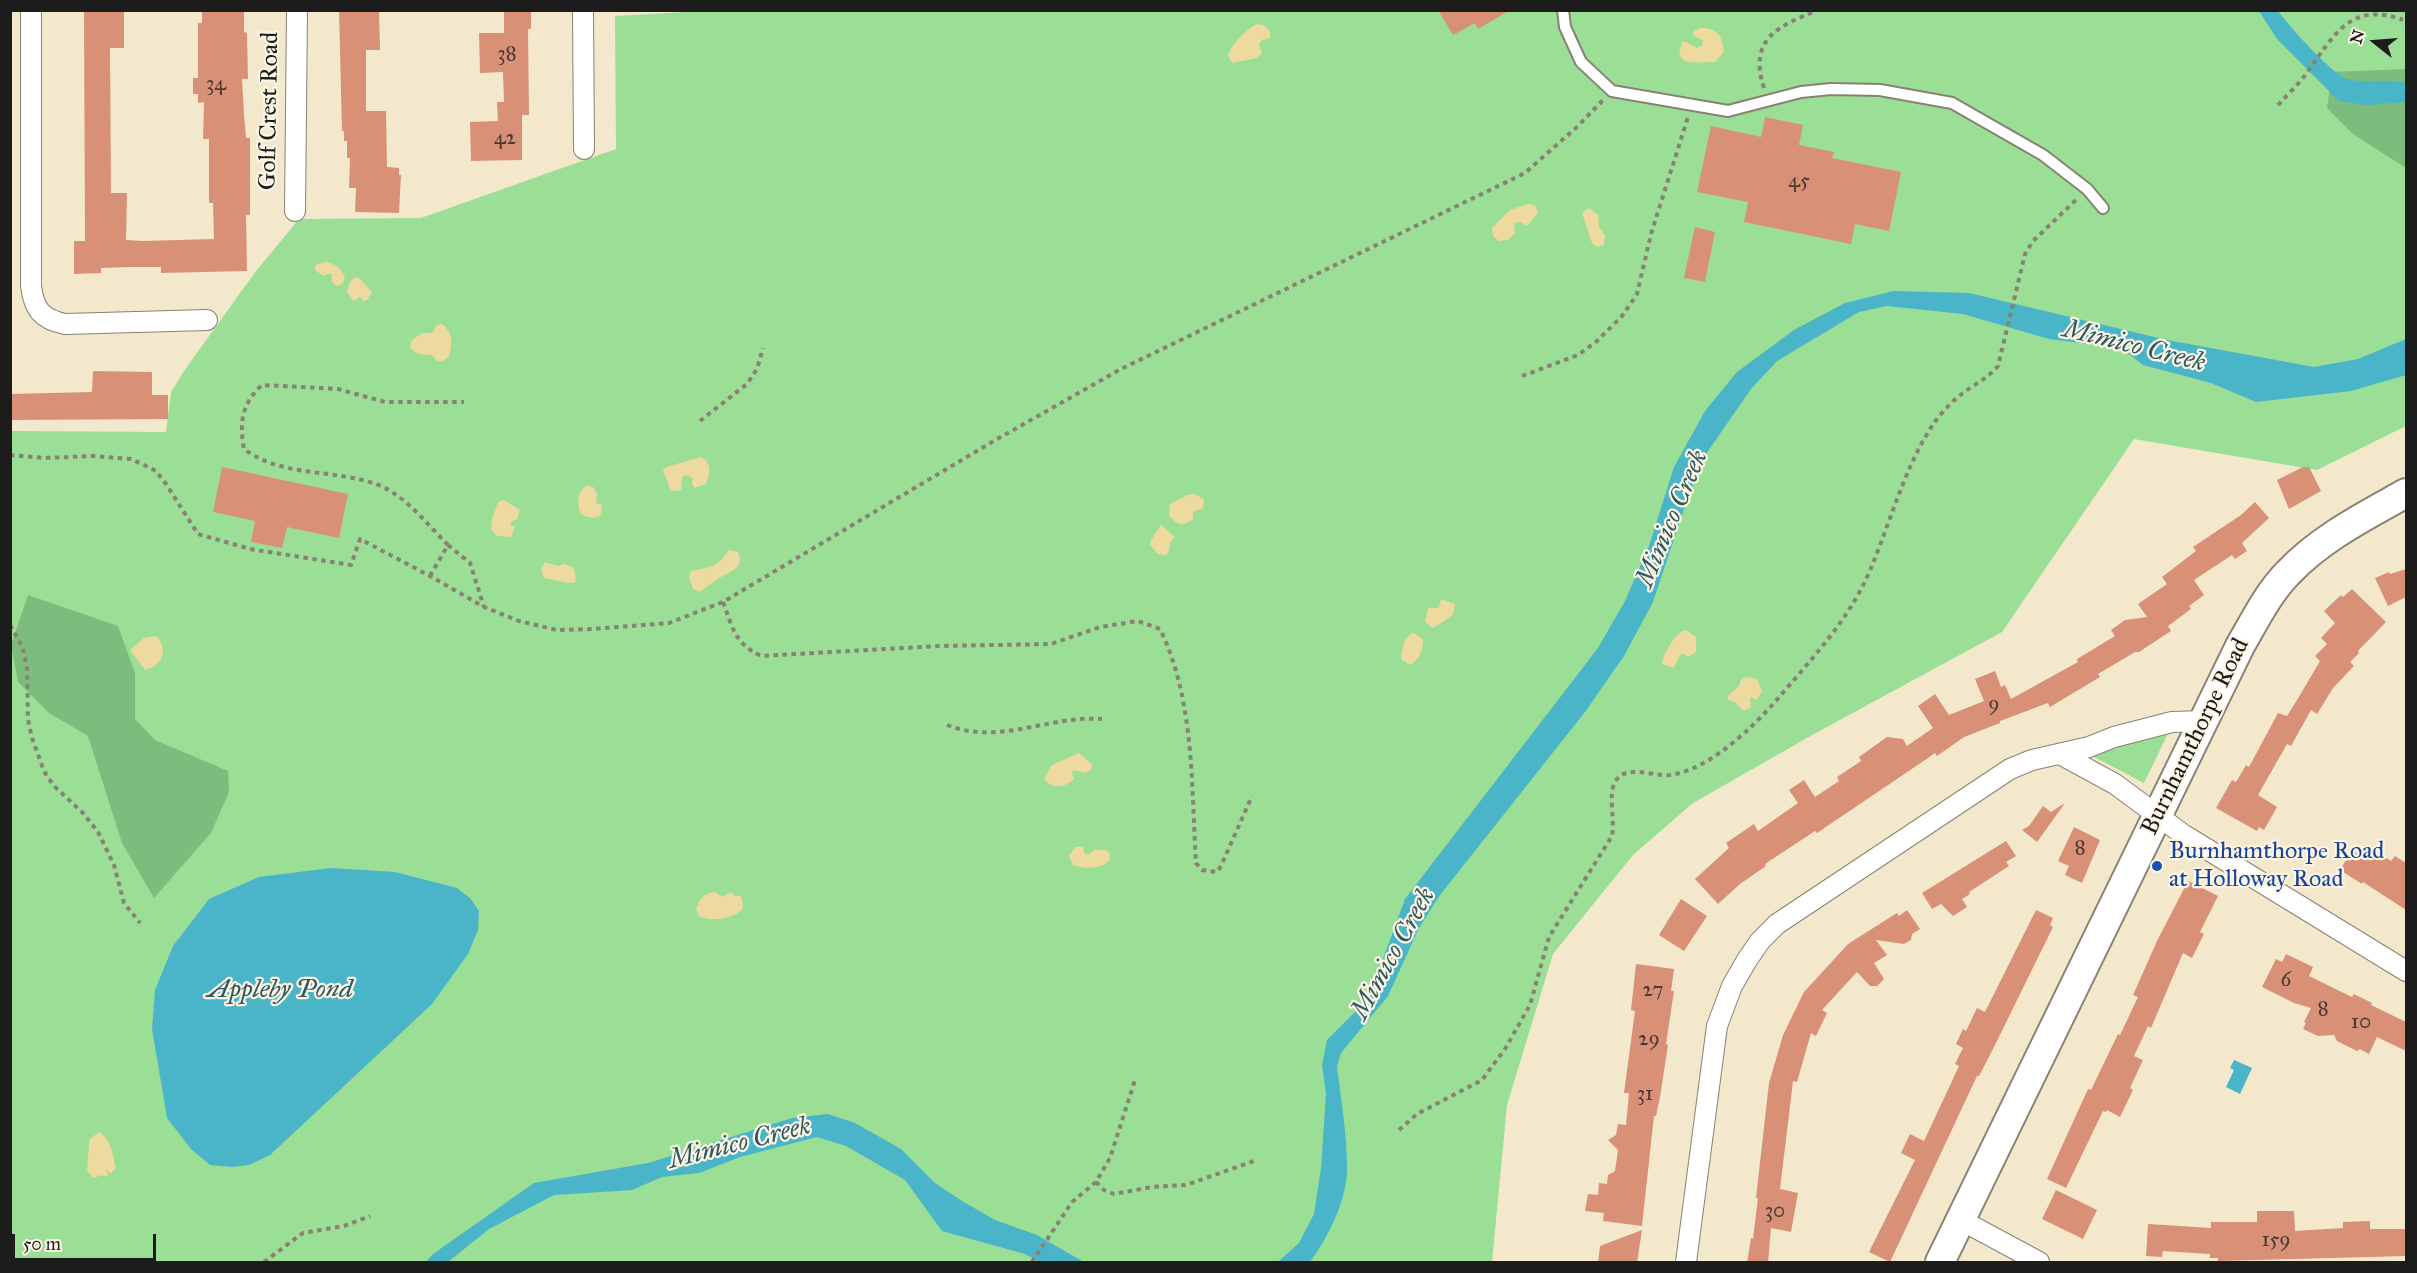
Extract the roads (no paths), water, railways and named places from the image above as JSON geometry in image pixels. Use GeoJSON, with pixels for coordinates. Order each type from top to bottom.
{"type":"FeatureCollection","features":[{"type":"Feature","properties":{"kind":"main road","name":"Burnhamthorpe Road"},"geometry":{"type":"LineString","coordinates":[[1940,1263],[2240,646],[2263,606],[2287,573],[2318,547],[2353,522],[2406,493]]}},
{"type":"Feature","properties":{"kind":"street"},"geometry":{"type":"LineString","coordinates":[[31,10],[31,286],[34,305],[47,317],[65,324],[207,320]]}},
{"type":"Feature","properties":{"kind":"street","name":"Golf Crest Road"},"geometry":{"type":"LineString","coordinates":[[295,211],[297,10]]}},
{"type":"Feature","properties":{"kind":"street"},"geometry":{"type":"LineString","coordinates":[[583,10],[584,149]]}},
{"type":"Feature","properties":{"kind":"street"},"geometry":{"type":"LineString","coordinates":[[1686,1263],[1718,1026],[1732,986],[1760,941],[1777,924],[2010,770],[2032,760],[2089,747],[2114,737],[2172,722],[2204,721]]}},
{"type":"Feature","properties":{"kind":"street"},"geometry":{"type":"LineString","coordinates":[[2060,754],[2115,784],[2157,817],[2406,971]]}},
{"type":"Feature","properties":{"kind":"street"},"geometry":{"type":"LineString","coordinates":[[1961,1220],[2039,1263]]}},
{"type":"Feature","properties":{"kind":"lane"},"geometry":{"type":"LineString","coordinates":[[1563,10],[1565,27],[1581,62],[1612,91],[1728,111],[1801,92],[1830,89],[1880,90],[1952,103],[2043,155],[2087,189],[2103,208]]}},
{"type":"Feature","properties":{"kind":"water"},"geometry":{"type":"Polygon","coordinates":[[[2259,11],[2278,11],[2321,59],[2347,79],[2406,83],[2406,102],[2367,105],[2339,101],[2277,39],[2259,11]]]}},
{"type":"Feature","properties":{"kind":"water","name":"Mimico Creek"},"geometry":{"type":"Polygon","coordinates":[[[1893,291],[1969,293],[2167,340],[2314,367],[2358,359],[2406,339],[2406,375],[2351,391],[2256,402],[2211,383],[2143,365],[2121,348],[2049,339],[1963,314],[1887,306],[1859,312],[1777,361],[1751,389],[1706,454],[1689,494],[1653,602],[1624,656],[1585,712],[1440,895],[1419,928],[1388,996],[1341,1053],[1337,1066],[1345,1130],[1347,1168],[1344,1193],[1330,1230],[1310,1262],[1278,1262],[1299,1243],[1314,1214],[1321,1168],[1326,1094],[1322,1065],[1327,1040],[1356,1011],[1374,983],[1405,899],[1598,648],[1625,601],[1649,546],[1674,467],[1705,411],[1737,372],[1794,330],[1845,303],[1893,291]]]}},
{"type":"Feature","properties":{"kind":"water","name":"Appleby Pond"},"geometry":{"type":"Polygon","coordinates":[[[331,868],[395,872],[457,888],[470,898],[479,911],[478,930],[468,954],[432,1004],[270,1155],[249,1165],[232,1167],[210,1165],[191,1149],[167,1118],[152,1029],[155,990],[173,946],[209,899],[259,877],[331,868]]]}},
{"type":"Feature","properties":{"kind":"water"},"geometry":{"type":"Polygon","coordinates":[[[2234,1060],[2252,1068],[2240,1094],[2226,1087],[2234,1070],[2230,1068],[2234,1060]]]}},
{"type":"Feature","properties":{"kind":"water","name":"Mimico Creek"},"geometry":{"type":"Polygon","coordinates":[[[828,1114],[855,1123],[901,1149],[935,1183],[962,1201],[995,1220],[1037,1235],[1084,1262],[1040,1262],[1025,1254],[942,1231],[905,1180],[846,1146],[817,1137],[740,1157],[699,1173],[662,1177],[632,1190],[554,1195],[489,1229],[448,1262],[426,1262],[433,1254],[534,1183],[648,1163],[792,1118],[828,1114]]]}},
{"type":"Feature","properties":{"kind":"place","name":"Burnhamthorpe Road at Holloway Road"},"geometry":{"type":"Point","coordinates":[2157,866]}}]}
